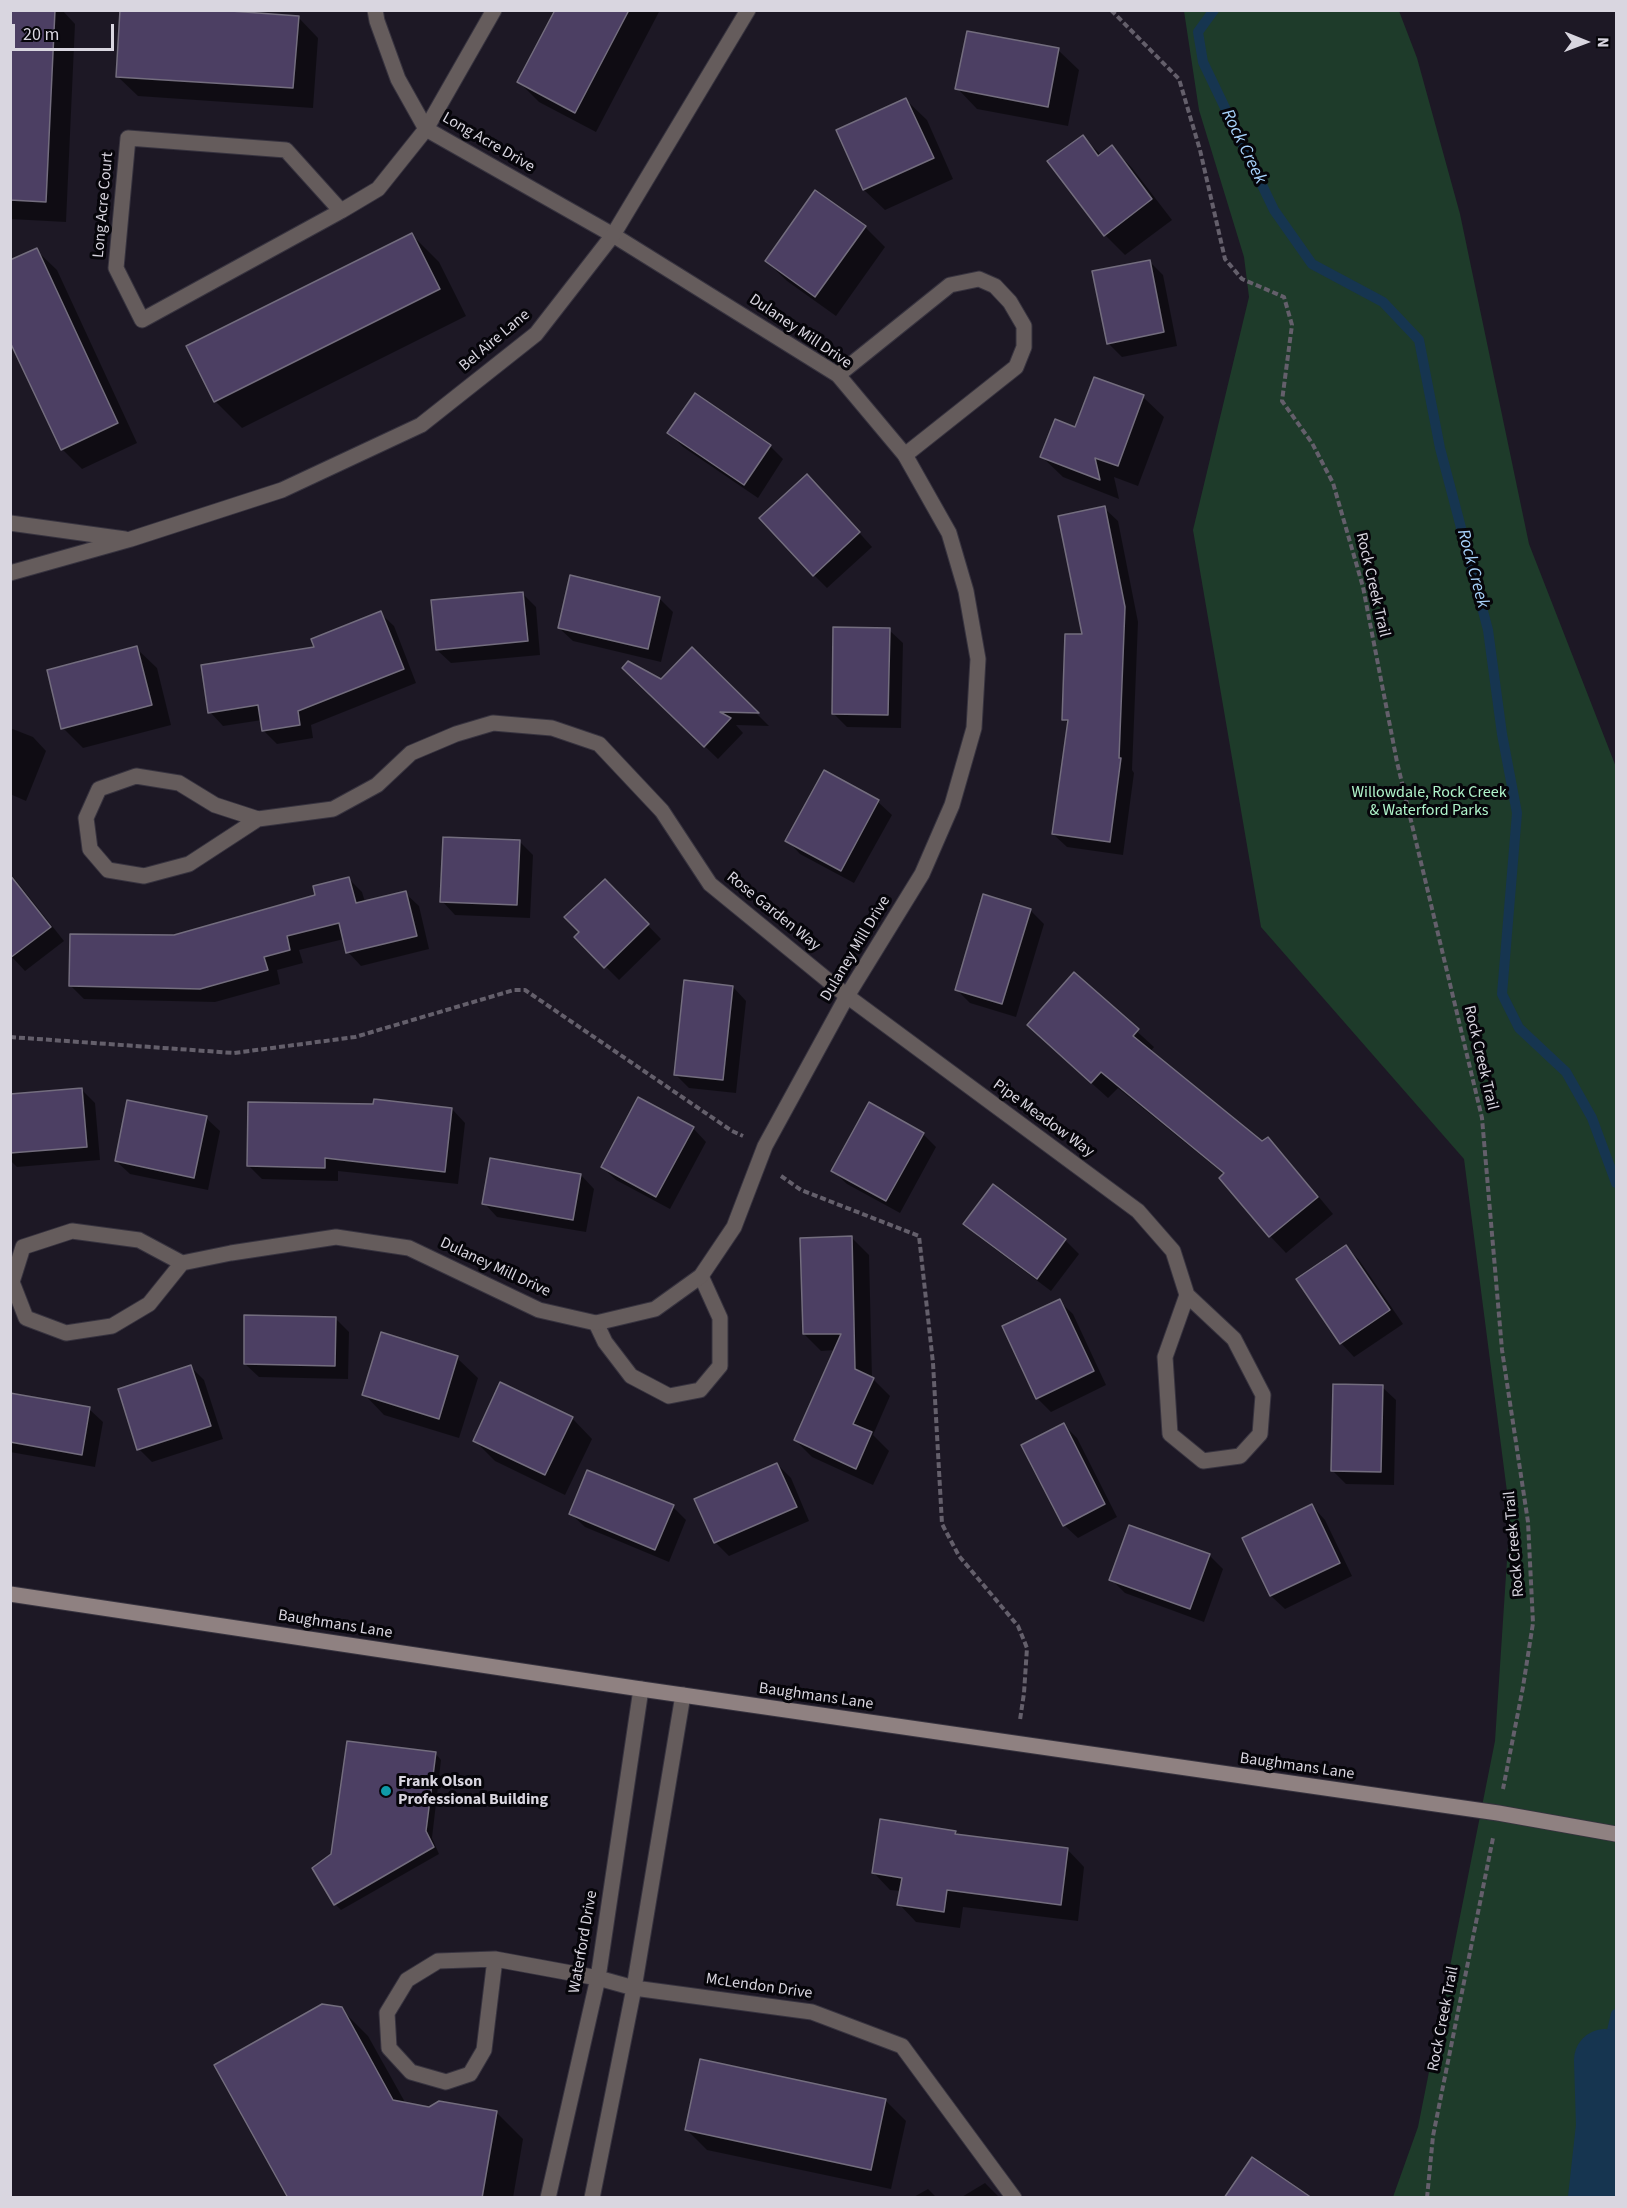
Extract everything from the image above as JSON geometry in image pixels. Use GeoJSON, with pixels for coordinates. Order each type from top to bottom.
{"type":"FeatureCollection","features":[{"type":"Feature","properties":{"kind":"main road","name":"Baughmans Lane"},"geometry":{"type":"LineString","coordinates":[[10,1594],[641,1689],[1498,1813],[1617,1834]]}},
{"type":"Feature","properties":{"kind":"street","name":"Long Acre Drive"},"geometry":{"type":"LineString","coordinates":[[375,10],[398,79],[426,129],[614,236]]}},
{"type":"Feature","properties":{"kind":"street","name":"Long Acre Court"},"geometry":{"type":"LineString","coordinates":[[341,212],[286,150],[128,138],[116,268],[142,320],[341,212],[378,189],[426,129],[494,10]]}},
{"type":"Feature","properties":{"kind":"street","name":"Bel Aire Lane"},"geometry":{"type":"LineString","coordinates":[[10,573],[131,539],[282,490],[421,425],[536,334],[614,236],[748,10]]}},
{"type":"Feature","properties":{"kind":"street","name":"Dulaney Mill Drive"},"geometry":{"type":"LineString","coordinates":[[182,1263],[336,1237],[409,1248],[539,1310],[596,1323],[655,1309],[701,1276],[734,1227],[765,1146],[848,996],[922,874],[952,805],[974,728],[978,659],[966,591],[949,533],[905,455],[838,375],[614,236]]}},
{"type":"Feature","properties":{"kind":"street"},"geometry":{"type":"LineString","coordinates":[[838,375],[950,285],[979,279],[995,286],[1010,302],[1024,326],[1024,347],[1016,367],[905,455]]}},
{"type":"Feature","properties":{"kind":"street","name":"Bel Aire Lane"},"geometry":{"type":"LineString","coordinates":[[10,523],[131,539]]}},
{"type":"Feature","properties":{"kind":"street","name":"Rose Garden Way"},"geometry":{"type":"LineString","coordinates":[[258,819],[215,805],[179,783],[136,776],[99,789],[86,818],[90,849],[108,870],[144,876],[189,864],[258,819],[333,809],[377,785],[411,753],[456,734],[493,723],[552,728],[599,744],[662,812],[710,884],[848,996]]}},
{"type":"Feature","properties":{"kind":"street","name":"Pipe Meadow Way"},"geometry":{"type":"LineString","coordinates":[[848,996],[1138,1211],[1173,1251],[1187,1295],[1234,1339],[1263,1395],[1260,1434],[1240,1456],[1203,1461],[1170,1434],[1165,1357],[1187,1295]]}},
{"type":"Feature","properties":{"kind":"street"},"geometry":{"type":"LineString","coordinates":[[72,1231],[139,1240],[182,1263],[149,1304],[112,1326],[66,1333],[26,1318],[12,1282],[23,1247],[72,1231]]}},
{"type":"Feature","properties":{"kind":"street"},"geometry":{"type":"LineString","coordinates":[[596,1323],[605,1342],[631,1376],[669,1396],[700,1390],[720,1366],[720,1318],[701,1276]]}},
{"type":"Feature","properties":{"kind":"street","name":"Waterford Drive"},"geometry":{"type":"LineString","coordinates":[[548,2198],[598,1978],[641,1689]]}},
{"type":"Feature","properties":{"kind":"street"},"geometry":{"type":"LineString","coordinates":[[592,2198],[634,1989],[683,1695]]}},
{"type":"Feature","properties":{"kind":"street"},"geometry":{"type":"LineString","coordinates":[[495,1959],[484,2050],[470,2074],[446,2082],[411,2072],[389,2048],[387,2013],[407,1980],[438,1961],[495,1959]]}},
{"type":"Feature","properties":{"kind":"street","name":"McLendon Drive"},"geometry":{"type":"LineString","coordinates":[[495,1959],[598,1978],[634,1989],[812,2012],[902,2046],[1014,2198]]}},
{"type":"Feature","properties":{"kind":"path","name":"Rock Creek Trail"},"geometry":{"type":"LineString","coordinates":[[1111,10],[1179,79],[1200,150],[1225,259],[1242,279],[1284,297],[1292,325],[1282,401],[1311,443],[1333,483],[1363,587],[1397,762],[1482,1118],[1502,1350],[1527,1522],[1533,1623],[1524,1687],[1433,2136],[1427,2198]]}},
{"type":"Feature","properties":{"kind":"path"},"geometry":{"type":"LineString","coordinates":[[10,1037],[234,1053],[355,1037],[514,990],[525,990],[732,1131],[765,1146],[783,1178],[801,1190],[919,1236],[933,1363],[942,1524],[959,1556],[1018,1626],[1027,1648],[1024,1693],[1015,1744]]}},
{"type":"Feature","properties":{"kind":"green space","name":"Willowdale, Rock Creek & Waterford Parks"},"geometry":{"type":"Polygon","coordinates":[[[1184,11],[1399,11],[1417,58],[1460,214],[1529,544],[1616,767],[1616,2197],[1393,2197],[1418,2127],[1495,1741],[1510,1515],[1464,1159],[1261,927],[1193,530],[1249,297],[1244,257],[1199,110],[1184,11]]]}},
{"type":"Feature","properties":{"kind":"building"},"geometry":{"type":"Polygon","coordinates":[[[10,10],[55,10],[46,202],[10,200],[10,10]]]}},
{"type":"Feature","properties":{"kind":"building"},"geometry":{"type":"Polygon","coordinates":[[[120,10],[217,10],[299,16],[293,88],[116,77],[120,10]]]}},
{"type":"Feature","properties":{"kind":"building"},"geometry":{"type":"Polygon","coordinates":[[[555,10],[629,10],[575,113],[517,82],[555,10]]]}},
{"type":"Feature","properties":{"kind":"building"},"geometry":{"type":"Polygon","coordinates":[[[967,31],[1059,48],[1048,107],[955,89],[967,31]]]}},
{"type":"Feature","properties":{"kind":"building"},"geometry":{"type":"Polygon","coordinates":[[[906,98],[934,158],[863,190],[836,130],[906,98]]]}},
{"type":"Feature","properties":{"kind":"building"},"geometry":{"type":"Polygon","coordinates":[[[1083,135],[1098,156],[1112,145],[1152,199],[1104,236],[1047,161],[1083,135]]]}},
{"type":"Feature","properties":{"kind":"building"},"geometry":{"type":"Polygon","coordinates":[[[815,190],[866,226],[815,297],[765,261],[815,190]]]}},
{"type":"Feature","properties":{"kind":"building"},"geometry":{"type":"Polygon","coordinates":[[[412,233],[440,289],[214,402],[186,346],[412,233]]]}},
{"type":"Feature","properties":{"kind":"building"},"geometry":{"type":"Polygon","coordinates":[[[37,248],[118,423],[61,450],[10,342],[10,260],[37,248]]]}},
{"type":"Feature","properties":{"kind":"building"},"geometry":{"type":"Polygon","coordinates":[[[1150,260],[1164,332],[1107,344],[1092,271],[1150,260]]]}},
{"type":"Feature","properties":{"kind":"building"},"geometry":{"type":"Polygon","coordinates":[[[1094,377],[1144,395],[1118,466],[1095,458],[1100,480],[1040,457],[1055,419],[1075,427],[1094,377]]]}},
{"type":"Feature","properties":{"kind":"building"},"geometry":{"type":"Polygon","coordinates":[[[695,393],[771,445],[744,485],[667,433],[695,393]]]}},
{"type":"Feature","properties":{"kind":"building"},"geometry":{"type":"Polygon","coordinates":[[[807,474],[860,532],[813,576],[759,518],[807,474]]]}},
{"type":"Feature","properties":{"kind":"building"},"geometry":{"type":"Polygon","coordinates":[[[1105,506],[1125,607],[1119,758],[1121,758],[1110,842],[1052,834],[1068,720],[1062,720],[1065,634],[1082,634],[1058,516],[1105,506]]]}},
{"type":"Feature","properties":{"kind":"building"},"geometry":{"type":"Polygon","coordinates":[[[570,575],[660,597],[648,649],[558,628],[570,575]]]}},
{"type":"Feature","properties":{"kind":"building"},"geometry":{"type":"Polygon","coordinates":[[[523,592],[528,641],[436,650],[431,600],[523,592]]]}},
{"type":"Feature","properties":{"kind":"building"},"geometry":{"type":"Polygon","coordinates":[[[381,611],[404,669],[298,711],[300,725],[262,731],[258,705],[208,713],[201,665],[314,647],[311,639],[381,611]]]}},
{"type":"Feature","properties":{"kind":"building"},"geometry":{"type":"Polygon","coordinates":[[[833,627],[890,628],[888,715],[832,714],[833,627]]]}},
{"type":"Feature","properties":{"kind":"building"},"geometry":{"type":"Polygon","coordinates":[[[137,646],[152,705],[61,729],[47,670],[137,646]]]}},
{"type":"Feature","properties":{"kind":"building"},"geometry":{"type":"Polygon","coordinates":[[[692,647],[759,713],[720,712],[731,718],[704,747],[622,668],[628,661],[661,679],[692,647]]]}},
{"type":"Feature","properties":{"kind":"building"},"geometry":{"type":"Polygon","coordinates":[[[824,770],[879,800],[841,871],[785,841],[824,770]]]}},
{"type":"Feature","properties":{"kind":"building"},"geometry":{"type":"Polygon","coordinates":[[[443,837],[520,840],[517,905],[440,902],[443,837]]]}},
{"type":"Feature","properties":{"kind":"building"},"geometry":{"type":"Polygon","coordinates":[[[10,875],[51,927],[10,958],[10,875]]]}},
{"type":"Feature","properties":{"kind":"building"},"geometry":{"type":"Polygon","coordinates":[[[349,877],[356,903],[406,891],[417,936],[346,953],[339,923],[287,936],[290,950],[264,957],[268,970],[200,989],[69,986],[70,934],[174,935],[315,895],[313,886],[349,877]]]}},
{"type":"Feature","properties":{"kind":"building"},"geometry":{"type":"Polygon","coordinates":[[[605,879],[649,924],[604,968],[574,937],[579,932],[564,917],[605,879]]]}},
{"type":"Feature","properties":{"kind":"building"},"geometry":{"type":"Polygon","coordinates":[[[983,894],[1031,909],[1002,1004],[955,990],[983,894]]]}},
{"type":"Feature","properties":{"kind":"building"},"geometry":{"type":"Polygon","coordinates":[[[1074,972],[1139,1029],[1133,1036],[1262,1141],[1268,1137],[1318,1197],[1269,1237],[1219,1178],[1224,1173],[1101,1072],[1091,1083],[1027,1025],[1074,972]]]}},
{"type":"Feature","properties":{"kind":"building"},"geometry":{"type":"Polygon","coordinates":[[[684,980],[733,986],[723,1080],[674,1075],[684,980]]]}},
{"type":"Feature","properties":{"kind":"building"},"geometry":{"type":"Polygon","coordinates":[[[82,1088],[87,1147],[10,1153],[10,1094],[82,1088]]]}},
{"type":"Feature","properties":{"kind":"building"},"geometry":{"type":"Polygon","coordinates":[[[638,1097],[694,1127],[656,1197],[601,1167],[638,1097]]]}},
{"type":"Feature","properties":{"kind":"building"},"geometry":{"type":"Polygon","coordinates":[[[374,1099],[452,1108],[445,1172],[325,1158],[325,1168],[247,1166],[248,1102],[373,1104],[374,1099]]]}},
{"type":"Feature","properties":{"kind":"building"},"geometry":{"type":"Polygon","coordinates":[[[127,1100],[207,1116],[194,1178],[115,1161],[127,1100]]]}},
{"type":"Feature","properties":{"kind":"building"},"geometry":{"type":"Polygon","coordinates":[[[869,1102],[924,1133],[886,1201],[831,1171],[869,1102]]]}},
{"type":"Feature","properties":{"kind":"building"},"geometry":{"type":"Polygon","coordinates":[[[490,1158],[581,1174],[573,1220],[482,1204],[490,1158]]]}},
{"type":"Feature","properties":{"kind":"building"},"geometry":{"type":"Polygon","coordinates":[[[993,1184],[1066,1239],[1037,1279],[963,1224],[993,1184]]]}},
{"type":"Feature","properties":{"kind":"building"},"geometry":{"type":"Polygon","coordinates":[[[852,1236],[855,1369],[874,1378],[853,1424],[872,1432],[856,1469],[794,1440],[841,1334],[803,1334],[800,1238],[852,1236]]]}},
{"type":"Feature","properties":{"kind":"building"},"geometry":{"type":"Polygon","coordinates":[[[1346,1245],[1390,1310],[1340,1344],[1296,1279],[1346,1245]]]}},
{"type":"Feature","properties":{"kind":"building"},"geometry":{"type":"Polygon","coordinates":[[[1060,1299],[1094,1371],[1036,1399],[1002,1326],[1060,1299]]]}},
{"type":"Feature","properties":{"kind":"building"},"geometry":{"type":"Polygon","coordinates":[[[244,1315],[336,1317],[335,1366],[244,1364],[244,1315]]]}},
{"type":"Feature","properties":{"kind":"building"},"geometry":{"type":"Polygon","coordinates":[[[381,1332],[458,1356],[439,1419],[362,1395],[381,1332]]]}},
{"type":"Feature","properties":{"kind":"building"},"geometry":{"type":"Polygon","coordinates":[[[191,1365],[211,1426],[137,1450],[118,1389],[191,1365]]]}},
{"type":"Feature","properties":{"kind":"building"},"geometry":{"type":"Polygon","coordinates":[[[500,1382],[573,1417],[545,1475],[473,1441],[500,1382]]]}},
{"type":"Feature","properties":{"kind":"building"},"geometry":{"type":"Polygon","coordinates":[[[1333,1384],[1383,1385],[1381,1472],[1331,1471],[1333,1384]]]}},
{"type":"Feature","properties":{"kind":"building"},"geometry":{"type":"Polygon","coordinates":[[[10,1393],[90,1407],[82,1455],[10,1442],[10,1393]]]}},
{"type":"Feature","properties":{"kind":"building"},"geometry":{"type":"Polygon","coordinates":[[[1064,1423],[1105,1504],[1063,1526],[1021,1445],[1064,1423]]]}},
{"type":"Feature","properties":{"kind":"building"},"geometry":{"type":"Polygon","coordinates":[[[777,1463],[797,1507],[714,1543],[694,1499],[777,1463]]]}},
{"type":"Feature","properties":{"kind":"building"},"geometry":{"type":"Polygon","coordinates":[[[587,1470],[674,1505],[655,1550],[569,1514],[587,1470]]]}},
{"type":"Feature","properties":{"kind":"building"},"geometry":{"type":"Polygon","coordinates":[[[1312,1504],[1340,1563],[1270,1596],[1242,1538],[1312,1504]]]}},
{"type":"Feature","properties":{"kind":"building"},"geometry":{"type":"Polygon","coordinates":[[[1129,1525],[1210,1554],[1190,1609],[1109,1580],[1129,1525]]]}},
{"type":"Feature","properties":{"kind":"building","name":"Frank Olson Professional Building"},"geometry":{"type":"Polygon","coordinates":[[[347,1741],[436,1752],[426,1831],[434,1847],[334,1905],[312,1868],[331,1854],[347,1741]]]}},
{"type":"Feature","properties":{"kind":"building"},"geometry":{"type":"Polygon","coordinates":[[[880,1819],[956,1831],[955,1834],[1068,1848],[1061,1905],[947,1890],[944,1912],[897,1905],[902,1878],[872,1873],[880,1819]]]}},
{"type":"Feature","properties":{"kind":"building"},"geometry":{"type":"Polygon","coordinates":[[[322,2004],[342,2007],[393,2100],[429,2107],[439,2101],[497,2111],[482,2198],[288,2198],[214,2065],[322,2004]]]}},
{"type":"Feature","properties":{"kind":"building"},"geometry":{"type":"Polygon","coordinates":[[[700,2059],[886,2099],[871,2170],[685,2130],[700,2059]]]}},
{"type":"Feature","properties":{"kind":"building"},"geometry":{"type":"Polygon","coordinates":[[[1252,2157],[1312,2198],[1224,2198],[1252,2157]]]}},
{"type":"Feature","properties":{"kind":"waterway","name":"Rock Creek"},"geometry":{"type":"LineString","coordinates":[[1214,10],[1198,32],[1203,62],[1274,210],[1312,264],[1383,302],[1419,340],[1440,448],[1488,630],[1502,734],[1517,813],[1502,994],[1519,1028],[1566,1072],[1592,1118],[1616,1183]]}},
{"type":"Feature","properties":{"kind":"waterway","name":"Rock Creek"},"geometry":{"type":"LineString","coordinates":[[1605,2060],[1616,2014]]}},
{"type":"Feature","properties":{"kind":"waterway","name":"Rock Creek"},"geometry":{"type":"LineString","coordinates":[[1599,2198],[1607,2126],[1605,2060]]}},
{"type":"Feature","properties":{"kind":"place","name":"Frank Olson Professional Building"},"geometry":{"type":"Point","coordinates":[386,1791]}}]}
